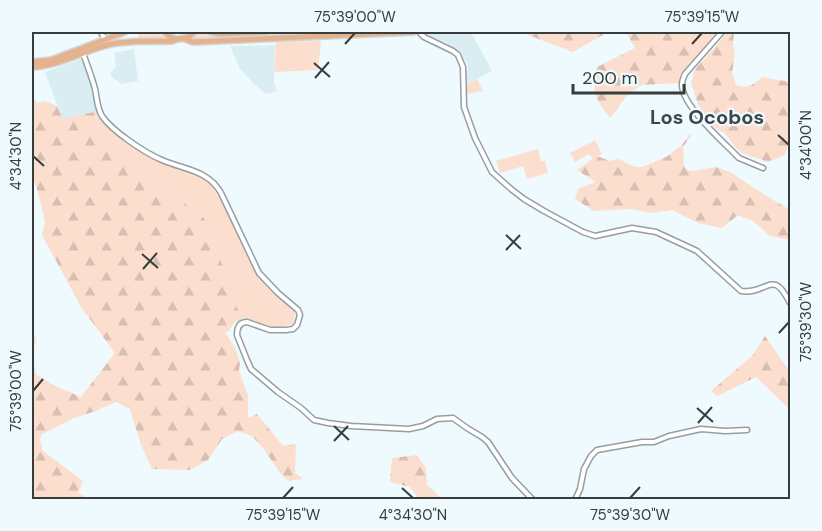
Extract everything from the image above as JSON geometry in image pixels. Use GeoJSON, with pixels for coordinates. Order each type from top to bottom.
{"type":"FeatureCollection","features":[{"type":"Feature","properties":{"kind":"main road"},"geometry":{"type":"LineString","coordinates":[[32,67],[46,66],[125,32]]}},
{"type":"Feature","properties":{"kind":"main road"},"geometry":{"type":"LineString","coordinates":[[165,32],[170,37],[193,42],[413,32]]}},
{"type":"Feature","properties":{"kind":"main road"},"geometry":{"type":"LineString","coordinates":[[185,39],[194,32]]}},
{"type":"Feature","properties":{"kind":"main road"},"geometry":{"type":"LineString","coordinates":[[211,32],[220,34],[266,32]]}},
{"type":"Feature","properties":{"kind":"main road"},"geometry":{"type":"LineString","coordinates":[[32,62],[64,58],[119,43],[176,39]]}},
{"type":"Feature","properties":{"kind":"street"},"geometry":{"type":"LineString","coordinates":[[101,32],[105,40]]}},
{"type":"Feature","properties":{"kind":"street"},"geometry":{"type":"LineString","coordinates":[[419,32],[458,55],[463,67],[464,107],[475,138],[492,172],[524,199],[583,232],[595,236],[632,228],[656,232],[698,251],[741,291],[753,291],[772,284],[777,285],[784,290],[790,303]]}},
{"type":"Feature","properties":{"kind":"street"},"geometry":{"type":"LineString","coordinates":[[723,32],[685,74],[682,82],[683,90],[697,116],[739,158],[763,168]]}},
{"type":"Feature","properties":{"kind":"street"},"geometry":{"type":"LineString","coordinates":[[83,53],[98,108],[106,121],[153,156],[204,175],[214,182],[222,194],[259,273],[298,310],[300,320],[293,329],[270,330],[247,322],[239,325],[237,335],[249,366],[255,373],[283,396],[296,403],[314,420],[320,422],[409,429],[423,426],[437,419],[453,418],[488,442],[512,478],[533,500]]}},
{"type":"Feature","properties":{"kind":"street"},"geometry":{"type":"LineString","coordinates":[[575,500],[584,469],[597,450],[654,442],[700,429],[747,430]]}},
{"type":"Feature","properties":{"kind":"shaded area"},"geometry":{"type":"Polygon","coordinates":[[[428,32],[471,32],[492,71],[466,84],[468,65],[461,53],[445,42],[428,35],[428,32]]]}},
{"type":"Feature","properties":{"kind":"shaded area"},"geometry":{"type":"Polygon","coordinates":[[[275,45],[274,82],[277,91],[266,94],[240,69],[230,46],[275,45]]]}},
{"type":"Feature","properties":{"kind":"shaded area"},"geometry":{"type":"Polygon","coordinates":[[[134,49],[138,81],[121,84],[110,75],[116,66],[114,53],[134,49]]]}},
{"type":"Feature","properties":{"kind":"shaded area"},"geometry":{"type":"Polygon","coordinates":[[[82,59],[92,88],[96,112],[63,120],[45,72],[82,59]]]}},
{"type":"Feature","properties":{"kind":"green space"},"geometry":{"type":"Polygon","coordinates":[[[137,32],[161,32],[165,38],[164,40],[139,40],[137,32]]]}},
{"type":"Feature","properties":{"kind":"green space"},"geometry":{"type":"Polygon","coordinates":[[[196,32],[220,35],[393,32],[194,39],[196,32]]]}},
{"type":"Feature","properties":{"kind":"green space"},"geometry":{"type":"Polygon","coordinates":[[[520,32],[608,32],[573,52],[520,32]]]}},
{"type":"Feature","properties":{"kind":"green space"},"geometry":{"type":"Polygon","coordinates":[[[626,32],[676,32],[682,43],[689,44],[697,55],[683,71],[679,83],[642,85],[629,93],[610,118],[596,94],[597,67],[635,48],[626,32]]]}},
{"type":"Feature","properties":{"kind":"green space"},"geometry":{"type":"Polygon","coordinates":[[[676,32],[719,32],[697,55],[689,44],[682,44],[676,32]]]}},
{"type":"Feature","properties":{"kind":"green space"},"geometry":{"type":"Polygon","coordinates":[[[727,32],[734,32],[733,47],[735,50],[732,76],[736,85],[744,87],[762,77],[790,82],[790,138],[785,155],[768,162],[742,153],[725,133],[714,127],[709,118],[703,114],[691,83],[695,69],[727,32]]]}},
{"type":"Feature","properties":{"kind":"green space"},"geometry":{"type":"Polygon","coordinates":[[[321,41],[318,70],[274,72],[276,42],[321,41]]]}},
{"type":"Feature","properties":{"kind":"green space"},"geometry":{"type":"Polygon","coordinates":[[[477,79],[483,91],[466,94],[466,84],[477,79]]]}},
{"type":"Feature","properties":{"kind":"green space"},"geometry":{"type":"Polygon","coordinates":[[[32,96],[37,103],[45,101],[57,106],[63,119],[94,112],[99,132],[123,161],[169,191],[204,218],[212,244],[235,290],[235,304],[243,318],[225,332],[240,362],[239,371],[248,395],[248,418],[257,414],[283,446],[296,444],[295,473],[303,479],[288,481],[256,440],[238,431],[222,439],[208,460],[190,470],[152,469],[141,445],[130,409],[116,402],[74,418],[42,434],[40,439],[43,451],[83,481],[78,493],[100,499],[32,499],[32,332],[36,337],[33,357],[36,374],[53,385],[81,397],[115,353],[81,307],[42,235],[45,221],[36,185],[32,180],[32,96]]]}},
{"type":"Feature","properties":{"kind":"green space"},"geometry":{"type":"Polygon","coordinates":[[[94,112],[139,151],[207,179],[223,204],[247,255],[270,290],[295,311],[294,324],[278,327],[263,325],[242,317],[235,304],[235,290],[212,244],[204,219],[169,191],[123,162],[111,144],[99,132],[94,112]]]}},
{"type":"Feature","properties":{"kind":"green space"},"geometry":{"type":"Polygon","coordinates":[[[690,134],[691,136],[683,147],[684,165],[687,170],[717,167],[730,172],[790,210],[790,240],[770,236],[753,221],[738,215],[722,228],[698,223],[672,210],[651,213],[630,209],[594,211],[575,199],[578,189],[596,182],[577,170],[597,156],[610,161],[618,159],[635,167],[643,167],[666,157],[682,145],[690,134]]]}},
{"type":"Feature","properties":{"kind":"green space"},"geometry":{"type":"Polygon","coordinates":[[[595,140],[602,154],[593,159],[589,154],[575,162],[570,153],[595,140]]]}},
{"type":"Feature","properties":{"kind":"green space"},"geometry":{"type":"Polygon","coordinates":[[[538,149],[541,161],[545,161],[548,173],[527,179],[523,166],[500,173],[496,161],[538,149]]]}},
{"type":"Feature","properties":{"kind":"green space"},"geometry":{"type":"Polygon","coordinates":[[[765,336],[790,372],[790,410],[756,377],[717,396],[711,391],[753,355],[765,336]]]}},
{"type":"Feature","properties":{"kind":"green space"},"geometry":{"type":"Polygon","coordinates":[[[417,455],[426,468],[427,485],[442,499],[419,499],[410,487],[390,482],[392,458],[417,455]]]}},
{"type":"Feature","properties":{"kind":"district","name":"Los Ocobos"},"geometry":{"type":"Point","coordinates":[707,117]}}]}
